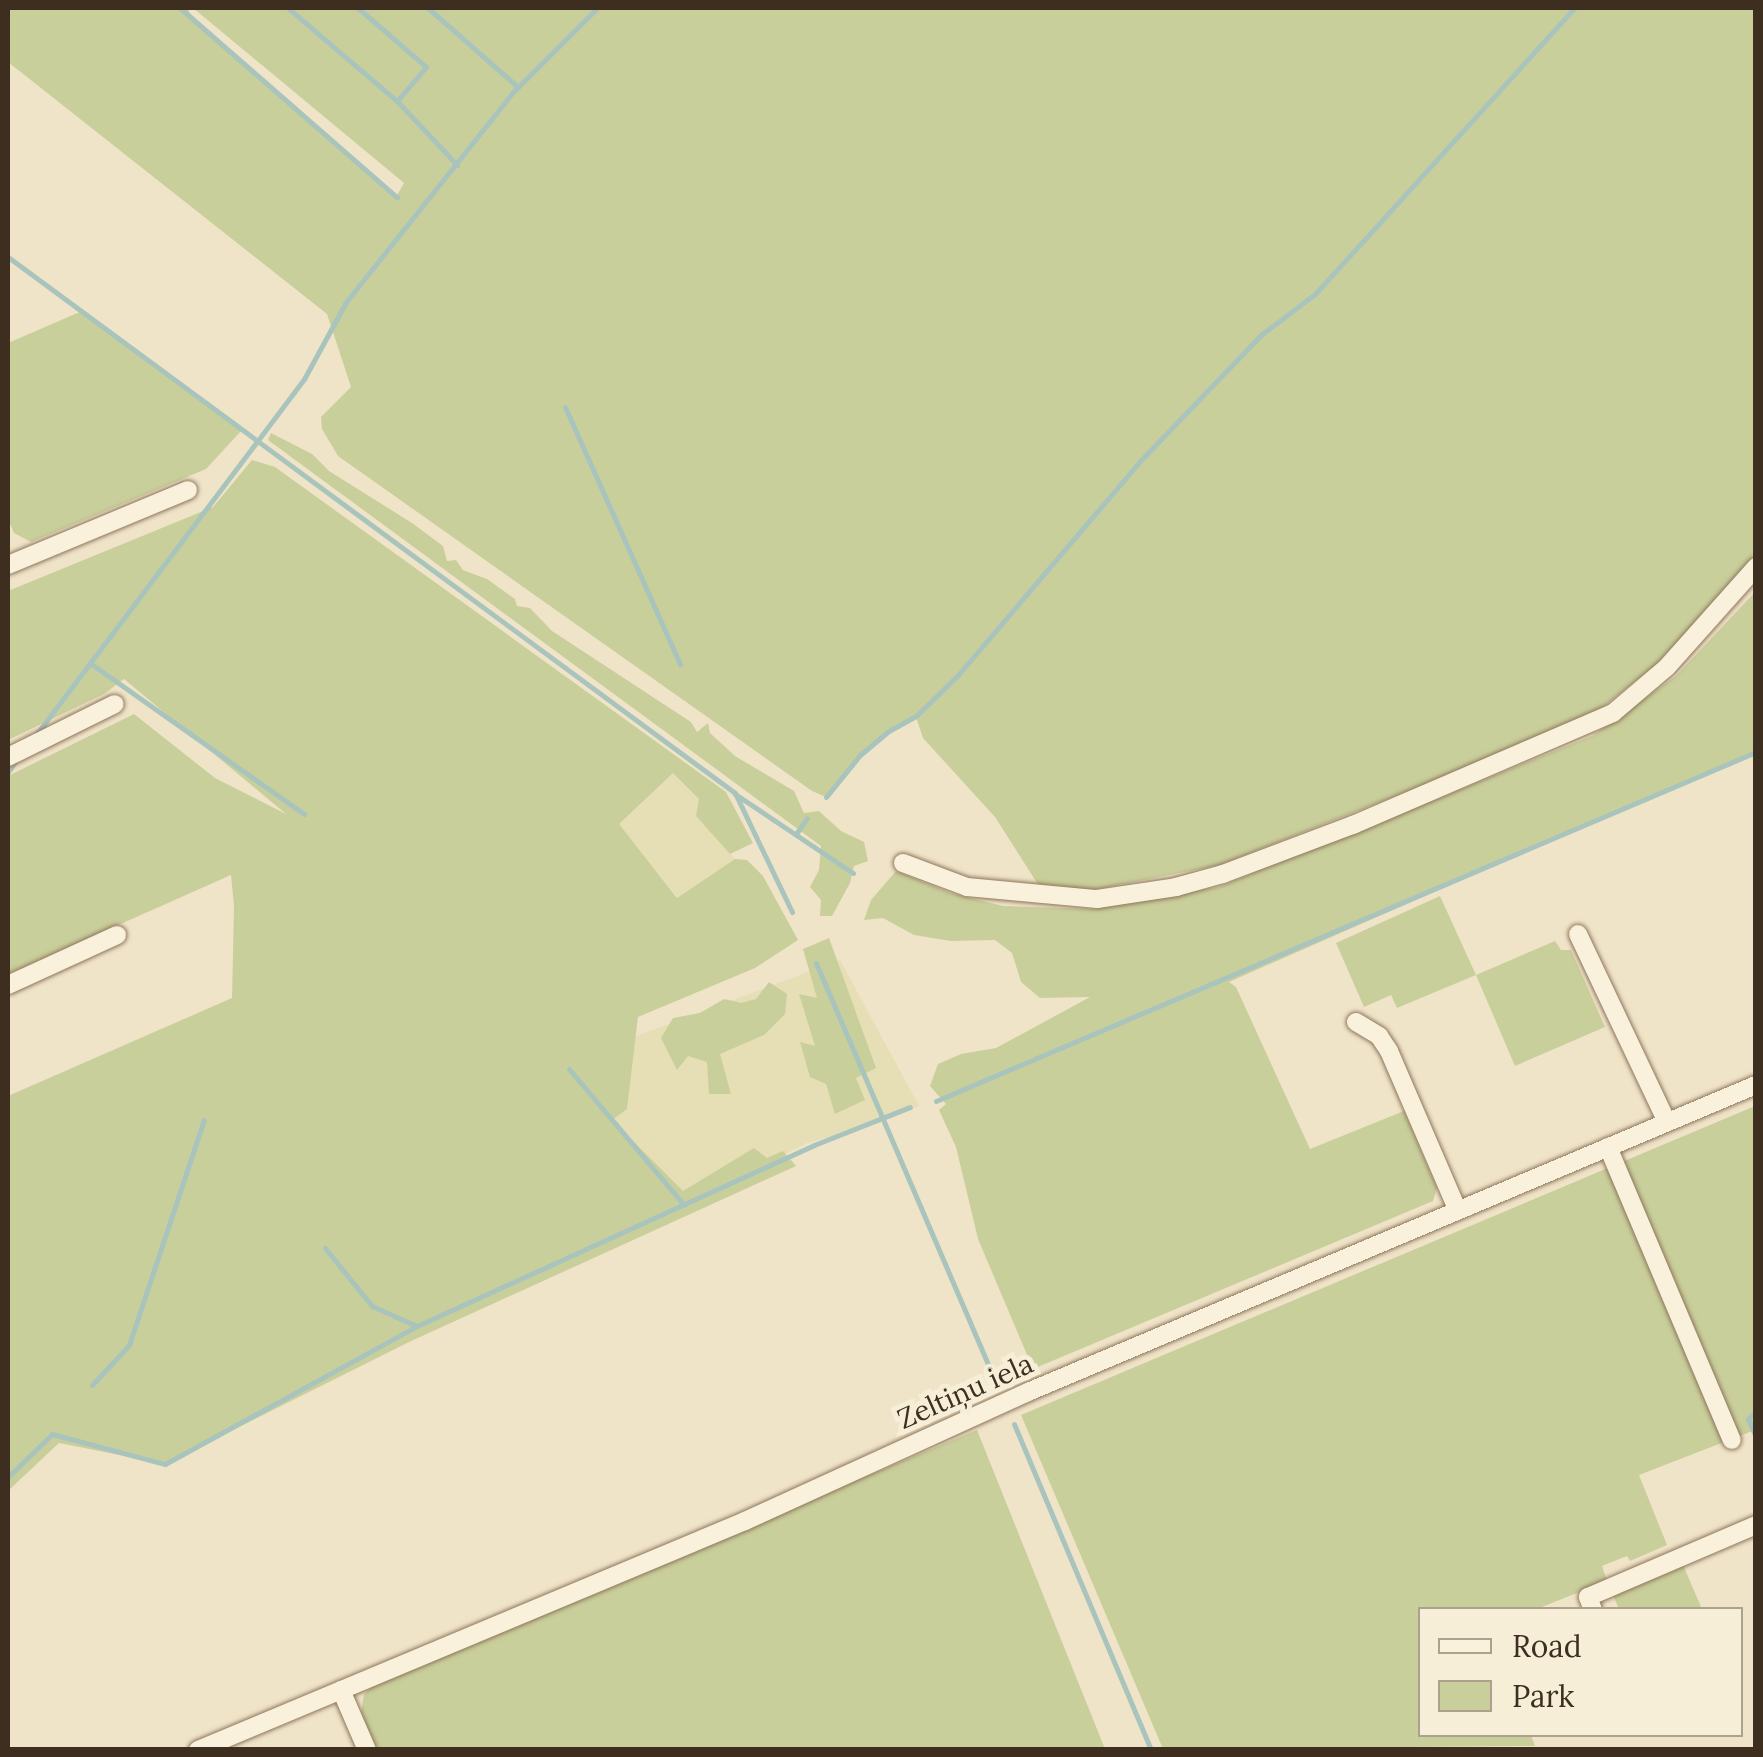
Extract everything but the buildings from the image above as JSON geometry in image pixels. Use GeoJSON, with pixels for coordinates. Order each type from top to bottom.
{"type":"FeatureCollection","features":[{"type":"Feature","properties":{"kind":"street"},"geometry":{"type":"LineString","coordinates":[[8,562],[188,490]]}},
{"type":"Feature","properties":{"kind":"street"},"geometry":{"type":"LineString","coordinates":[[903,863],[966,888],[1096,899],[1223,874],[1353,825],[1614,713],[1667,667],[1756,567]]}},
{"type":"Feature","properties":{"kind":"street"},"geometry":{"type":"LineString","coordinates":[[8,757],[115,704]]}},
{"type":"Feature","properties":{"kind":"street"},"geometry":{"type":"LineString","coordinates":[[1578,934],[1667,1122]]}},
{"type":"Feature","properties":{"kind":"street"},"geometry":{"type":"LineString","coordinates":[[8,984],[117,935]]}},
{"type":"Feature","properties":{"kind":"street"},"geometry":{"type":"LineString","coordinates":[[1356,1022],[1379,1036],[1389,1051],[1458,1211]]}},
{"type":"Feature","properties":{"kind":"street","name":"Zeltiņu iela"},"geometry":{"type":"LineString","coordinates":[[198,1750],[745,1521],[1028,1392],[1756,1085]]}},
{"type":"Feature","properties":{"kind":"street"},"geometry":{"type":"LineString","coordinates":[[1608,1147],[1732,1440]]}},
{"type":"Feature","properties":{"kind":"street"},"geometry":{"type":"LineString","coordinates":[[1593,1607],[1588,1597],[1756,1526]]}},
{"type":"Feature","properties":{"kind":"street"},"geometry":{"type":"LineString","coordinates":[[342,1690],[367,1750]]}},
{"type":"Feature","properties":{"kind":"shaded area"},"geometry":{"type":"Polygon","coordinates":[[[673,772],[700,799],[697,817],[735,859],[678,898],[618,824],[673,772]]]}},
{"type":"Feature","properties":{"kind":"shaded area"},"geometry":{"type":"Polygon","coordinates":[[[840,960],[919,1106],[876,1124],[807,1143],[679,1208],[562,1064],[840,960]]]}},
{"type":"Feature","properties":{"kind":"green space"},"geometry":{"type":"Polygon","coordinates":[[[8,8],[188,8],[191,17],[396,197],[404,183],[193,8],[1755,8],[1755,557],[1663,659],[1585,721],[1220,865],[1093,890],[1039,886],[995,817],[923,738],[916,717],[887,732],[860,755],[826,797],[812,791],[338,456],[322,429],[321,417],[351,387],[327,314],[8,62],[8,8]]]}},
{"type":"Feature","properties":{"kind":"green space"},"geometry":{"type":"Polygon","coordinates":[[[82,311],[242,430],[206,469],[31,542],[14,533],[8,519],[8,343],[82,311]]]}},
{"type":"Feature","properties":{"kind":"green space"},"geometry":{"type":"Polygon","coordinates":[[[271,433],[312,454],[329,471],[412,523],[443,546],[447,561],[456,560],[463,570],[487,579],[515,599],[517,606],[530,608],[552,631],[691,722],[697,732],[708,723],[710,733],[735,756],[794,791],[804,813],[819,811],[841,831],[864,842],[868,861],[854,866],[850,883],[832,916],[820,916],[821,900],[810,887],[819,870],[821,846],[268,440],[271,433]]]}},
{"type":"Feature","properties":{"kind":"green space"},"geometry":{"type":"Polygon","coordinates":[[[252,460],[275,467],[726,792],[753,843],[730,854],[696,816],[699,799],[673,773],[619,824],[677,898],[735,859],[747,860],[763,876],[798,940],[755,968],[638,1017],[627,1109],[612,1120],[683,1191],[754,1148],[767,1158],[783,1151],[796,1166],[409,1342],[165,1464],[59,1443],[8,1491],[8,1096],[232,998],[234,906],[231,875],[8,974],[8,776],[134,714],[215,778],[286,814],[124,679],[104,694],[8,740],[8,591],[213,507],[252,460]]]}},
{"type":"Feature","properties":{"kind":"green space"},"geometry":{"type":"Polygon","coordinates":[[[1755,592],[1755,751],[1229,982],[1236,987],[1310,1149],[1404,1111],[1437,1188],[1433,1201],[1033,1369],[978,1239],[956,1147],[939,1110],[946,1104],[930,1086],[938,1064],[961,1054],[996,1048],[1090,997],[1040,998],[1021,982],[1012,953],[995,940],[951,941],[914,935],[883,918],[864,920],[871,900],[896,871],[950,893],[1003,906],[1093,909],[1219,887],[1592,736],[1676,676],[1755,592]]]}},
{"type":"Feature","properties":{"kind":"green space"},"geometry":{"type":"Polygon","coordinates":[[[1440,896],[1476,975],[1397,1008],[1391,995],[1364,1007],[1336,943],[1440,896]]]}},
{"type":"Feature","properties":{"kind":"green space"},"geometry":{"type":"Polygon","coordinates":[[[829,938],[876,1068],[856,1078],[865,1100],[835,1114],[826,1084],[810,1077],[800,1042],[815,1046],[799,994],[817,998],[803,949],[829,938]]]}},
{"type":"Feature","properties":{"kind":"green space"},"geometry":{"type":"Polygon","coordinates":[[[1555,941],[1561,950],[1571,950],[1605,1027],[1515,1066],[1476,975],[1555,941]]]}},
{"type":"Feature","properties":{"kind":"green space"},"geometry":{"type":"Polygon","coordinates":[[[769,982],[787,994],[785,1014],[764,1035],[720,1054],[731,1094],[709,1094],[707,1062],[688,1056],[677,1070],[661,1038],[673,1018],[700,1013],[724,999],[741,1003],[756,999],[769,982]]]}},
{"type":"Feature","properties":{"kind":"green space"},"geometry":{"type":"Polygon","coordinates":[[[1755,1106],[1755,1430],[1639,1475],[1667,1545],[1630,1561],[1627,1556],[1602,1566],[1607,1581],[1542,1607],[1418,1607],[1418,1737],[1532,1737],[1535,1746],[1163,1749],[1021,1415],[1755,1106]]]}},
{"type":"Feature","properties":{"kind":"green space"},"geometry":{"type":"Polygon","coordinates":[[[977,1430],[1105,1749],[377,1749],[361,1713],[364,1694],[379,1681],[977,1430]]]}},
{"type":"Feature","properties":{"kind":"green space"},"geometry":{"type":"Polygon","coordinates":[[[1683,1565],[1701,1607],[1618,1607],[1612,1593],[1683,1565]]]}},
{"type":"Feature","properties":{"kind":"waterway"},"geometry":{"type":"LineString","coordinates":[[180,8],[397,197]]}},
{"type":"Feature","properties":{"kind":"waterway"},"geometry":{"type":"LineString","coordinates":[[288,8],[397,101],[457,165]]}},
{"type":"Feature","properties":{"kind":"waterway"},"geometry":{"type":"LineString","coordinates":[[358,8],[426,67],[397,101]]}},
{"type":"Feature","properties":{"kind":"waterway"},"geometry":{"type":"LineString","coordinates":[[428,8],[518,87]]}},
{"type":"Feature","properties":{"kind":"waterway"},"geometry":{"type":"LineString","coordinates":[[35,736],[304,379],[346,302],[512,93],[597,8]]}},
{"type":"Feature","properties":{"kind":"waterway"},"geometry":{"type":"LineString","coordinates":[[826,797],[860,755],[887,732],[916,716],[958,675],[1141,460],[1262,334],[1315,294],[1574,8]]}},
{"type":"Feature","properties":{"kind":"waterway"},"geometry":{"type":"LineString","coordinates":[[8,257],[735,793],[792,912]]}},
{"type":"Feature","properties":{"kind":"waterway"},"geometry":{"type":"LineString","coordinates":[[565,407],[680,664]]}},
{"type":"Feature","properties":{"kind":"waterway"},"geometry":{"type":"LineString","coordinates":[[90,663],[304,814]]}},
{"type":"Feature","properties":{"kind":"waterway"},"geometry":{"type":"LineString","coordinates":[[936,1101],[1756,752]]}},
{"type":"Feature","properties":{"kind":"waterway"},"geometry":{"type":"LineString","coordinates":[[8,772],[16,760]]}},
{"type":"Feature","properties":{"kind":"waterway"},"geometry":{"type":"LineString","coordinates":[[735,794],[853,873]]}},
{"type":"Feature","properties":{"kind":"waterway"},"geometry":{"type":"LineString","coordinates":[[796,834],[807,818]]}},
{"type":"Feature","properties":{"kind":"waterway"},"geometry":{"type":"LineString","coordinates":[[816,963],[991,1371]]}},
{"type":"Feature","properties":{"kind":"waterway"},"geometry":{"type":"LineString","coordinates":[[569,1069],[684,1205]]}},
{"type":"Feature","properties":{"kind":"waterway"},"geometry":{"type":"LineString","coordinates":[[8,1477],[52,1434],[165,1464],[417,1326],[814,1145],[910,1107]]}},
{"type":"Feature","properties":{"kind":"waterway"},"geometry":{"type":"LineString","coordinates":[[92,1385],[129,1345],[204,1120]]}},
{"type":"Feature","properties":{"kind":"waterway"},"geometry":{"type":"LineString","coordinates":[[325,1248],[372,1306],[417,1326]]}},
{"type":"Feature","properties":{"kind":"waterway"},"geometry":{"type":"LineString","coordinates":[[1756,1411],[1748,1419],[1756,1437]]}},
{"type":"Feature","properties":{"kind":"waterway"},"geometry":{"type":"LineString","coordinates":[[1014,1424],[1151,1750]]}}]}
